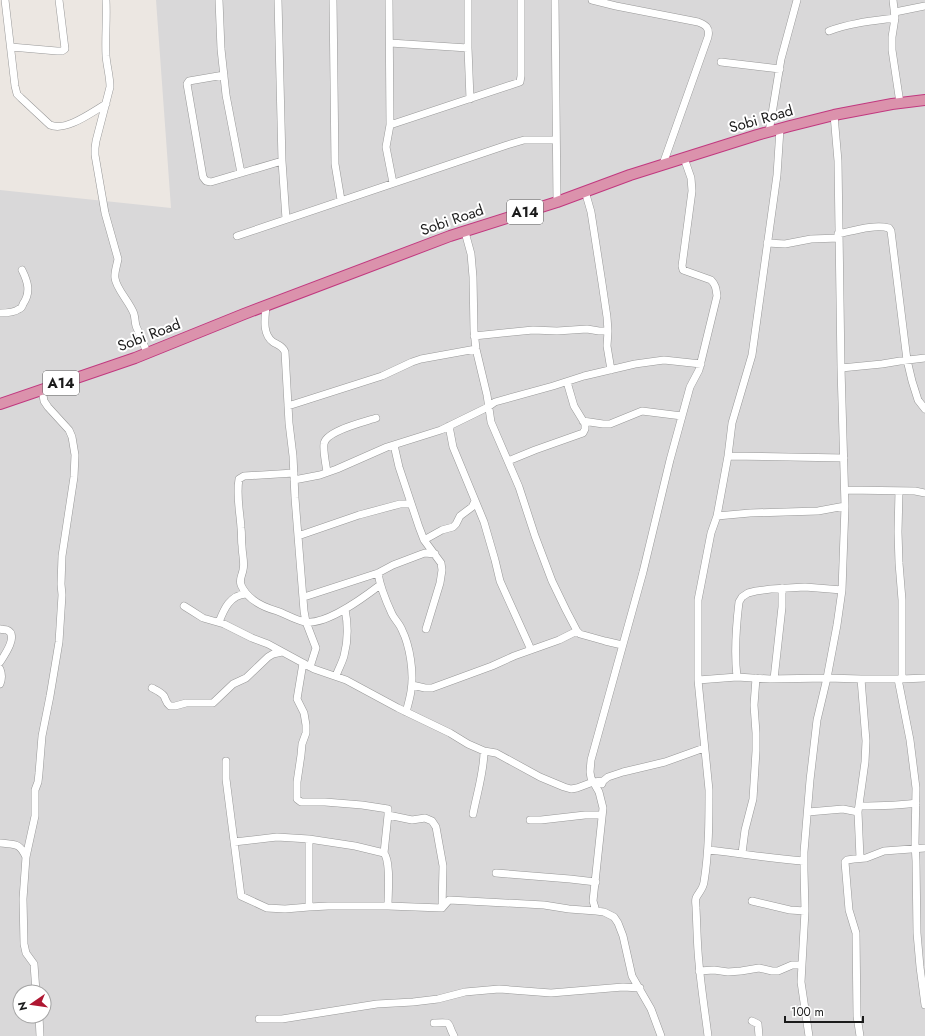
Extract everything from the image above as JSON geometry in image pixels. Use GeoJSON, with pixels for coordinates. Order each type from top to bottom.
{"type":"FeatureCollection","features":[{"type":"Feature","properties":{"kind":"highway","name":"Sobi Road"},"geometry":{"type":"LineString","coordinates":[[0,404],[135,358],[450,236],[557,202],[663,164],[780,129],[834,116],[900,103],[925,100]]}},
{"type":"Feature","properties":{"kind":"street"},"geometry":{"type":"LineString","coordinates":[[5,0],[17,94],[50,125],[55,127],[78,121],[106,104]]}},
{"type":"Feature","properties":{"kind":"street"},"geometry":{"type":"LineString","coordinates":[[11,48],[62,51],[64,49],[59,0]]}},
{"type":"Feature","properties":{"kind":"street"},"geometry":{"type":"LineString","coordinates":[[106,0],[106,56],[110,87],[96,141],[95,155],[104,213],[118,259],[115,273],[116,282],[134,315],[136,325],[147,353]]}},
{"type":"Feature","properties":{"kind":"street"},"geometry":{"type":"LineString","coordinates":[[219,0],[221,49],[226,94],[241,173]]}},
{"type":"Feature","properties":{"kind":"street"},"geometry":{"type":"LineString","coordinates":[[278,0],[282,161],[286,219]]}},
{"type":"Feature","properties":{"kind":"street"},"geometry":{"type":"LineString","coordinates":[[333,0],[335,164],[341,200]]}},
{"type":"Feature","properties":{"kind":"street"},"geometry":{"type":"LineString","coordinates":[[389,0],[390,125],[386,147],[394,183]]}},
{"type":"Feature","properties":{"kind":"street"},"geometry":{"type":"LineString","coordinates":[[468,0],[470,100]]}},
{"type":"Feature","properties":{"kind":"street"},"geometry":{"type":"LineString","coordinates":[[390,125],[470,100],[520,82],[521,0]]}},
{"type":"Feature","properties":{"kind":"street"},"geometry":{"type":"LineString","coordinates":[[555,0],[557,202]]}},
{"type":"Feature","properties":{"kind":"street"},"geometry":{"type":"LineString","coordinates":[[592,0],[698,22],[708,28],[708,38],[663,164]]}},
{"type":"Feature","properties":{"kind":"street"},"geometry":{"type":"LineString","coordinates":[[769,132],[780,69],[797,0]]}},
{"type":"Feature","properties":{"kind":"street"},"geometry":{"type":"LineString","coordinates":[[893,0],[895,15],[892,50],[900,103]]}},
{"type":"Feature","properties":{"kind":"street"},"geometry":{"type":"LineString","coordinates":[[829,31],[841,26],[895,15],[925,6]]}},
{"type":"Feature","properties":{"kind":"street"},"geometry":{"type":"LineString","coordinates":[[390,43],[468,48]]}},
{"type":"Feature","properties":{"kind":"street"},"geometry":{"type":"LineString","coordinates":[[721,62],[780,69]]}},
{"type":"Feature","properties":{"kind":"street"},"geometry":{"type":"LineString","coordinates":[[224,75],[187,82],[203,177],[206,181],[211,182],[282,161]]}},
{"type":"Feature","properties":{"kind":"street"},"geometry":{"type":"LineString","coordinates":[[809,1036],[801,982],[806,911],[804,861],[817,720],[837,626],[842,590],[845,506],[838,236],[838,161],[834,116]]}},
{"type":"Feature","properties":{"kind":"street"},"geometry":{"type":"LineString","coordinates":[[708,1036],[706,1013],[702,996],[696,900],[703,887],[708,850],[709,790],[698,680],[698,600],[711,533],[717,516],[728,456],[732,423],[752,355],[777,175],[780,129]]}},
{"type":"Feature","properties":{"kind":"street"},"geometry":{"type":"LineString","coordinates":[[237,236],[507,145],[524,140],[556,140]]}},
{"type":"Feature","properties":{"kind":"street"},"geometry":{"type":"LineString","coordinates":[[596,911],[593,902],[603,808],[599,792],[591,778],[591,760],[642,572],[670,460],[690,387],[699,370],[717,296],[716,288],[711,280],[683,270],[682,266],[692,191],[692,178],[684,158]]}},
{"type":"Feature","properties":{"kind":"street"},"geometry":{"type":"LineString","coordinates":[[585,191],[591,212],[599,262],[607,318],[607,346],[611,370]]}},
{"type":"Feature","properties":{"kind":"street"},"geometry":{"type":"LineString","coordinates":[[767,243],[785,244],[838,236],[863,229],[879,227],[889,228],[891,231],[907,360],[918,400],[925,409]]}},
{"type":"Feature","properties":{"kind":"street"},"geometry":{"type":"LineString","coordinates":[[465,232],[471,254],[473,277],[474,336],[487,395],[491,422],[519,487],[552,581],[577,631],[580,634],[622,645]]}},
{"type":"Feature","properties":{"kind":"street"},"geometry":{"type":"LineString","coordinates":[[0,313],[14,312],[21,308],[25,301],[28,292],[27,280],[22,270]]}},
{"type":"Feature","properties":{"kind":"street"},"geometry":{"type":"LineString","coordinates":[[266,306],[265,327],[268,339],[283,348],[285,352],[298,536],[306,622],[316,648],[306,665],[297,699],[304,712],[306,725],[306,734],[302,744],[297,782],[297,799],[301,802],[325,802],[388,809],[384,852],[388,862],[388,906]]}},
{"type":"Feature","properties":{"kind":"street"},"geometry":{"type":"LineString","coordinates":[[474,336],[533,330],[557,331],[587,329],[608,331]]}},
{"type":"Feature","properties":{"kind":"street"},"geometry":{"type":"LineString","coordinates":[[288,406],[382,376],[421,359],[476,349]]}},
{"type":"Feature","properties":{"kind":"street"},"geometry":{"type":"LineString","coordinates":[[841,368],[925,358]]}},
{"type":"Feature","properties":{"kind":"street"},"geometry":{"type":"LineString","coordinates":[[380,584],[366,596],[326,619],[306,622],[258,604],[246,594],[240,583],[243,563],[238,502],[239,479],[244,476],[294,477],[327,472],[394,445],[441,430],[488,407],[495,402],[584,376],[635,364],[664,360],[700,364]]}},
{"type":"Feature","properties":{"kind":"street"},"geometry":{"type":"LineString","coordinates":[[508,461],[583,433],[585,429],[583,421],[574,406],[567,382]]}},
{"type":"Feature","properties":{"kind":"street"},"geometry":{"type":"LineString","coordinates":[[35,984],[34,964],[26,953],[24,944],[23,899],[26,857],[35,816],[35,790],[38,782],[42,736],[59,642],[62,595],[62,556],[74,477],[75,455],[72,437],[69,430],[44,401],[42,389]]}},
{"type":"Feature","properties":{"kind":"street"},"geometry":{"type":"LineString","coordinates":[[583,421],[610,424],[642,411],[682,416]]}},
{"type":"Feature","properties":{"kind":"street"},"geometry":{"type":"LineString","coordinates":[[327,472],[324,443],[326,438],[342,429],[376,418]]}},
{"type":"Feature","properties":{"kind":"street"},"geometry":{"type":"LineString","coordinates":[[449,426],[453,447],[484,522],[500,581],[531,650]]}},
{"type":"Feature","properties":{"kind":"street"},"geometry":{"type":"LineString","coordinates":[[394,445],[410,504],[426,542],[441,563],[442,570],[438,590],[426,630]]}},
{"type":"Feature","properties":{"kind":"street"},"geometry":{"type":"LineString","coordinates":[[728,456],[844,458]]}},
{"type":"Feature","properties":{"kind":"street"},"geometry":{"type":"LineString","coordinates":[[845,490],[916,491],[925,493]]}},
{"type":"Feature","properties":{"kind":"street"},"geometry":{"type":"LineString","coordinates":[[899,491],[898,532],[902,600],[900,679],[916,788],[915,850],[918,946],[925,1003]]}},
{"type":"Feature","properties":{"kind":"street"},"geometry":{"type":"LineString","coordinates":[[400,504],[407,493]]}},
{"type":"Feature","properties":{"kind":"street"},"geometry":{"type":"LineString","coordinates":[[425,553],[426,542],[442,530],[453,527],[460,516],[472,507],[475,501]]}},
{"type":"Feature","properties":{"kind":"street"},"geometry":{"type":"LineString","coordinates":[[298,536],[400,504],[410,504]]}},
{"type":"Feature","properties":{"kind":"street"},"geometry":{"type":"LineString","coordinates":[[717,516],[750,513],[818,511],[845,506]]}},
{"type":"Feature","properties":{"kind":"street"},"geometry":{"type":"LineString","coordinates":[[304,597],[378,573],[393,565],[425,553],[435,554]]}},
{"type":"Feature","properties":{"kind":"street"},"geometry":{"type":"LineString","coordinates":[[378,573],[380,584],[392,613],[402,629],[409,652],[412,685],[406,712]]}},
{"type":"Feature","properties":{"kind":"street"},"geometry":{"type":"LineString","coordinates":[[737,677],[735,640],[739,602],[742,597],[756,590],[782,588],[805,587],[842,590]]}},
{"type":"Feature","properties":{"kind":"street"},"geometry":{"type":"LineString","coordinates":[[774,679],[782,607],[782,588]]}},
{"type":"Feature","properties":{"kind":"street"},"geometry":{"type":"LineString","coordinates":[[219,622],[228,603],[241,594],[246,594]]}},
{"type":"Feature","properties":{"kind":"street"},"geometry":{"type":"LineString","coordinates":[[184,606],[203,618],[224,624],[268,644],[306,665],[346,680],[406,712],[450,732],[468,744],[484,751],[496,753],[540,777],[571,789],[593,782],[604,781]]}},
{"type":"Feature","properties":{"kind":"street"},"geometry":{"type":"LineString","coordinates":[[336,676],[344,656],[347,638],[348,623],[345,609]]}},
{"type":"Feature","properties":{"kind":"street"},"geometry":{"type":"LineString","coordinates":[[0,629],[6,630],[10,633],[11,637],[7,652],[0,662]]}},
{"type":"Feature","properties":{"kind":"street"},"geometry":{"type":"LineString","coordinates":[[412,685],[432,688],[559,640],[577,631]]}},
{"type":"Feature","properties":{"kind":"street"},"geometry":{"type":"LineString","coordinates":[[152,688],[161,693],[170,706],[186,703],[213,703],[233,684],[246,678],[268,657],[282,652]]}},
{"type":"Feature","properties":{"kind":"street"},"geometry":{"type":"LineString","coordinates":[[0,668],[2,680],[0,684]]}},
{"type":"Feature","properties":{"kind":"street"},"geometry":{"type":"LineString","coordinates":[[698,680],[737,677],[774,679],[925,678]]}},
{"type":"Feature","properties":{"kind":"street"},"geometry":{"type":"LineString","coordinates":[[742,854],[745,830],[753,799],[756,751],[754,705],[756,678]]}},
{"type":"Feature","properties":{"kind":"street"},"geometry":{"type":"LineString","coordinates":[[860,858],[858,809],[865,762],[866,740],[861,679]]}},
{"type":"Feature","properties":{"kind":"street"},"geometry":{"type":"LineString","coordinates":[[599,792],[604,781],[608,777],[665,762],[704,748]]}},
{"type":"Feature","properties":{"kind":"street"},"geometry":{"type":"LineString","coordinates":[[473,814],[484,761],[484,751]]}},
{"type":"Feature","properties":{"kind":"street"},"geometry":{"type":"LineString","coordinates":[[226,761],[226,779],[241,896],[267,908],[285,909],[308,906],[388,906],[442,908]]}},
{"type":"Feature","properties":{"kind":"street"},"geometry":{"type":"LineString","coordinates":[[808,812],[916,803]]}},
{"type":"Feature","properties":{"kind":"street"},"geometry":{"type":"LineString","coordinates":[[388,815],[412,820],[424,818],[432,822],[436,827],[443,866],[442,908]]}},
{"type":"Feature","properties":{"kind":"street"},"geometry":{"type":"LineString","coordinates":[[530,820],[602,815]]}},
{"type":"Feature","properties":{"kind":"street"},"geometry":{"type":"LineString","coordinates":[[234,842],[277,837],[308,839],[384,852]]}},
{"type":"Feature","properties":{"kind":"street"},"geometry":{"type":"LineString","coordinates":[[308,839],[308,906]]}},
{"type":"Feature","properties":{"kind":"street"},"geometry":{"type":"LineString","coordinates":[[0,843],[17,845],[21,848],[26,857]]}},
{"type":"Feature","properties":{"kind":"street"},"geometry":{"type":"LineString","coordinates":[[860,1036],[857,1016],[856,933],[849,910],[845,862],[847,860],[872,856],[884,851],[915,850],[925,848]]}},
{"type":"Feature","properties":{"kind":"street"},"geometry":{"type":"LineString","coordinates":[[708,850],[773,859],[804,861]]}},
{"type":"Feature","properties":{"kind":"street"},"geometry":{"type":"LineString","coordinates":[[496,874],[596,882]]}},
{"type":"Feature","properties":{"kind":"street"},"geometry":{"type":"LineString","coordinates":[[917,883],[925,883]]}},
{"type":"Feature","properties":{"kind":"street"},"geometry":{"type":"LineString","coordinates":[[442,908],[449,900],[544,905],[604,912],[614,917],[623,936],[632,976],[651,1009],[660,1036]]}},
{"type":"Feature","properties":{"kind":"street"},"geometry":{"type":"LineString","coordinates":[[752,901],[784,909],[806,911]]}},
{"type":"Feature","properties":{"kind":"street"},"geometry":{"type":"LineString","coordinates":[[582,909],[593,902]]}},
{"type":"Feature","properties":{"kind":"street"},"geometry":{"type":"LineString","coordinates":[[700,971],[714,970],[741,972],[759,968],[778,971],[792,965],[802,965]]}},
{"type":"Feature","properties":{"kind":"street"},"geometry":{"type":"LineString","coordinates":[[623,987],[632,976]]}},
{"type":"Feature","properties":{"kind":"street"},"geometry":{"type":"LineString","coordinates":[[259,1019],[282,1019],[377,1004],[438,999],[465,992],[499,989],[551,993],[623,987],[640,988]]}},
{"type":"Feature","properties":{"kind":"street"},"geometry":{"type":"LineString","coordinates":[[752,1021],[758,1024],[759,1036]]}},
{"type":"Feature","properties":{"kind":"street"},"geometry":{"type":"LineString","coordinates":[[434,1023],[448,1023],[454,1036]]}},
{"type":"Feature","properties":{"kind":"street"},"geometry":{"type":"LineString","coordinates":[[39,1024],[40,1036]]}},
{"type":"Feature","properties":{"kind":"shaded area"},"geometry":{"type":"Polygon","coordinates":[[[156,0],[925,0],[925,1036],[0,1036],[0,190],[171,208],[156,0]]]}}]}
